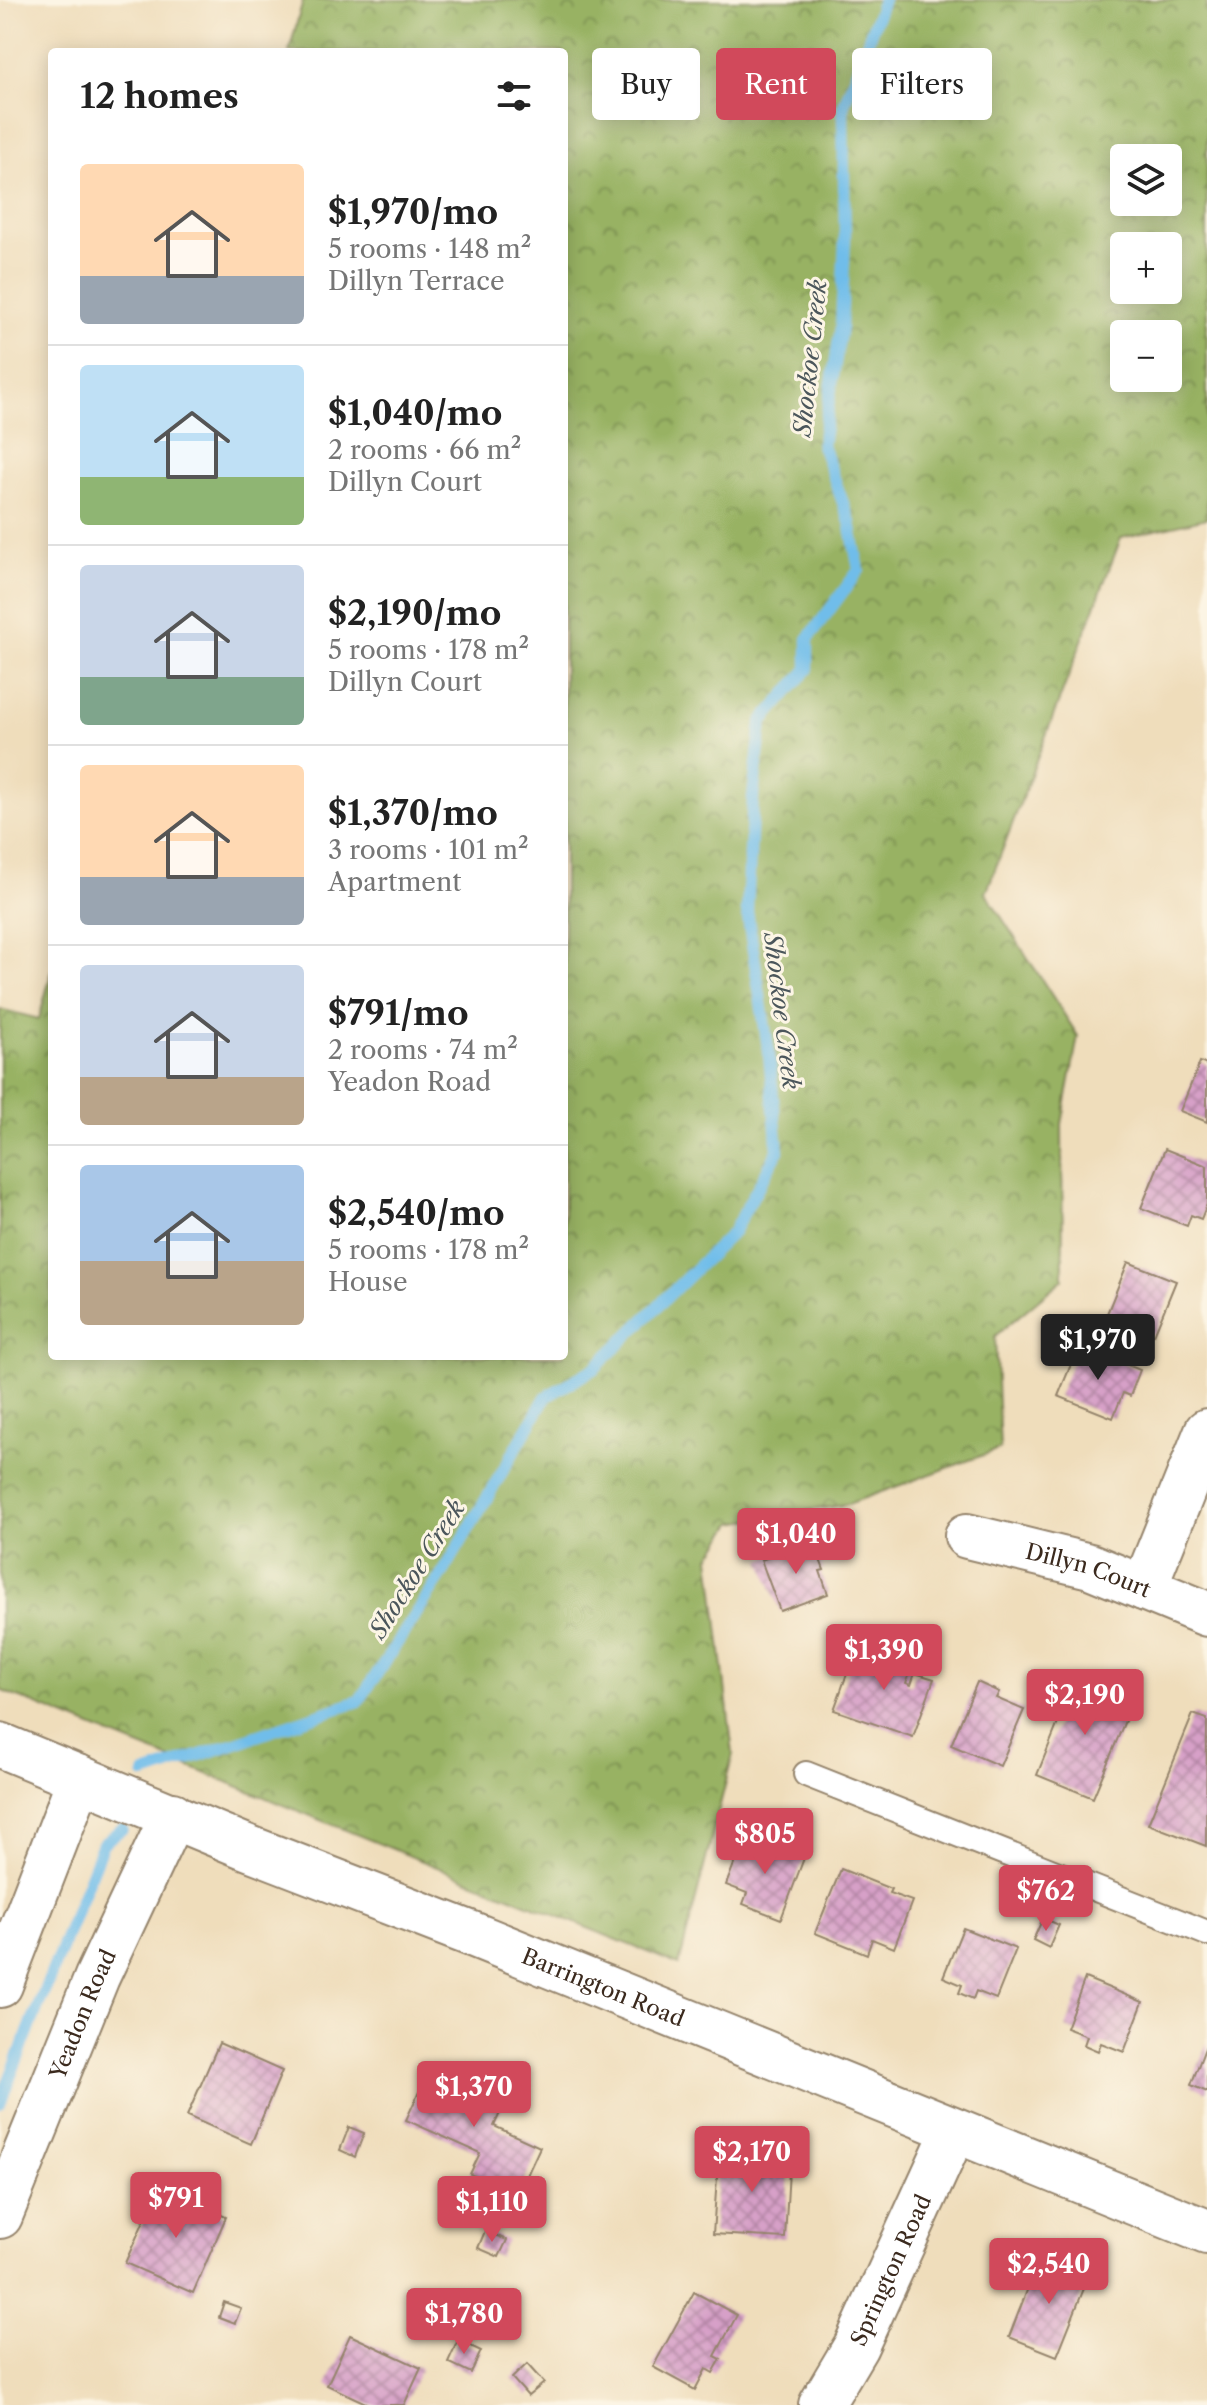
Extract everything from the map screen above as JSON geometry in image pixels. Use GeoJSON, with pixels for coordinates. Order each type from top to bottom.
{"type":"FeatureCollection","features":[{"type":"Feature","properties":{"kind":"street"},"geometry":{"type":"LineString","coordinates":[[1144,1588],[1207,1431]]}},
{"type":"Feature","properties":{"kind":"street","name":"Dillyn Court"},"geometry":{"type":"LineString","coordinates":[[967,1536],[1090,1566],[1207,1614]]}},
{"type":"Feature","properties":{"kind":"street","name":"Barrington Road"},"geometry":{"type":"LineString","coordinates":[[0,1745],[1207,2232]]}},
{"type":"Feature","properties":{"kind":"street"},"geometry":{"type":"LineString","coordinates":[[0,1985],[80,1778]]}},
{"type":"Feature","properties":{"kind":"street","name":"Yeadon Road"},"geometry":{"type":"LineString","coordinates":[[0,2216],[97,1977],[173,1815]]}},
{"type":"Feature","properties":{"kind":"street","name":"Springton Road"},"geometry":{"type":"LineString","coordinates":[[821,2405],[856,2346],[954,2131]]}},
{"type":"Feature","properties":{"kind":"lane"},"geometry":{"type":"LineString","coordinates":[[806,1774],[1207,1933]]}},
{"type":"Feature","properties":{"kind":"green space"},"geometry":{"type":"Polygon","coordinates":[[[303,0],[1207,0],[1207,518],[1121,538],[986,893],[1078,1036],[1062,1124],[1063,1279],[995,1336],[1000,1449],[848,1504],[733,1523],[710,1557],[733,1754],[679,1965],[0,1690],[0,1009],[39,1019],[48,985],[48,1360],[568,1360],[568,48],[290,48],[303,0]]]}},
{"type":"Feature","properties":{"kind":"building"},"geometry":{"type":"Polygon","coordinates":[[[1200,1062],[1207,1065],[1207,1122],[1180,1111],[1200,1062]]]}},
{"type":"Feature","properties":{"kind":"building"},"geometry":{"type":"Polygon","coordinates":[[[1165,1149],[1207,1166],[1207,1204],[1201,1219],[1191,1215],[1187,1226],[1141,1208],[1165,1149]]]}},
{"type":"Feature","properties":{"kind":"building"},"geometry":{"type":"Polygon","coordinates":[[[1128,1262],[1176,1281],[1154,1335],[1106,1316],[1128,1262]]]}},
{"type":"Feature","properties":{"kind":"building"},"geometry":{"type":"Polygon","coordinates":[[[1079,1345],[1140,1370],[1130,1396],[1123,1393],[1113,1418],[1058,1396],[1079,1345]]]}},
{"type":"Feature","properties":{"kind":"building"},"geometry":{"type":"Polygon","coordinates":[[[813,1541],[824,1570],[820,1571],[828,1594],[780,1611],[761,1560],[813,1541]]]}},
{"type":"Feature","properties":{"kind":"building"},"geometry":{"type":"Polygon","coordinates":[[[857,1646],[912,1666],[906,1683],[911,1685],[915,1673],[934,1679],[913,1737],[834,1710],[857,1646]]]}},
{"type":"Feature","properties":{"kind":"building"},"geometry":{"type":"Polygon","coordinates":[[[1077,1676],[1134,1699],[1093,1798],[1037,1775],[1077,1676]]]}},
{"type":"Feature","properties":{"kind":"building"},"geometry":{"type":"Polygon","coordinates":[[[977,1682],[999,1692],[996,1698],[1024,1710],[1000,1766],[951,1745],[977,1682]]]}},
{"type":"Feature","properties":{"kind":"building"},"geometry":{"type":"Polygon","coordinates":[[[1193,1714],[1207,1719],[1206,1846],[1148,1824],[1193,1714]]]}},
{"type":"Feature","properties":{"kind":"building"},"geometry":{"type":"Polygon","coordinates":[[[745,1836],[804,1858],[781,1919],[743,1904],[747,1893],[726,1885],[745,1836]]]}},
{"type":"Feature","properties":{"kind":"building"},"geometry":{"type":"Polygon","coordinates":[[[841,1869],[912,1901],[894,1948],[872,1939],[867,1954],[815,1933],[841,1869]]]}},
{"type":"Feature","properties":{"kind":"building"},"geometry":{"type":"Polygon","coordinates":[[[1043,1918],[1059,1925],[1049,1948],[1033,1940],[1043,1918]]]}},
{"type":"Feature","properties":{"kind":"building"},"geometry":{"type":"Polygon","coordinates":[[[963,1928],[1016,1949],[996,1999],[976,1991],[973,1999],[959,1993],[962,1985],[943,1977],[963,1928]]]}},
{"type":"Feature","properties":{"kind":"building"},"geometry":{"type":"Polygon","coordinates":[[[1085,1978],[1143,2002],[1124,2052],[1101,2043],[1098,2051],[1084,2045],[1087,2036],[1066,2028],[1085,1978]]]}},
{"type":"Feature","properties":{"kind":"building"},"geometry":{"type":"Polygon","coordinates":[[[219,2043],[282,2071],[251,2144],[187,2116],[219,2043]]]}},
{"type":"Feature","properties":{"kind":"building"},"geometry":{"type":"Polygon","coordinates":[[[1207,2043],[1207,2092],[1191,2085],[1207,2043]]]}},
{"type":"Feature","properties":{"kind":"building"},"geometry":{"type":"Polygon","coordinates":[[[430,2068],[505,2102],[494,2126],[540,2147],[518,2195],[470,2174],[480,2153],[406,2120],[430,2068]]]}},
{"type":"Feature","properties":{"kind":"building"},"geometry":{"type":"Polygon","coordinates":[[[349,2127],[364,2133],[355,2157],[340,2150],[349,2127]]]}},
{"type":"Feature","properties":{"kind":"building"},"geometry":{"type":"Polygon","coordinates":[[[719,2149],[790,2154],[785,2238],[713,2234],[719,2149]]]}},
{"type":"Feature","properties":{"kind":"building"},"geometry":{"type":"Polygon","coordinates":[[[159,2187],[226,2217],[193,2293],[125,2263],[159,2187]]]}},
{"type":"Feature","properties":{"kind":"building"},"geometry":{"type":"Polygon","coordinates":[[[485,2231],[507,2240],[499,2257],[478,2248],[485,2231]]]}},
{"type":"Feature","properties":{"kind":"building"},"geometry":{"type":"Polygon","coordinates":[[[1040,2257],[1089,2276],[1057,2356],[1009,2337],[1040,2257]]]}},
{"type":"Feature","properties":{"kind":"building"},"geometry":{"type":"Polygon","coordinates":[[[694,2292],[737,2315],[715,2356],[721,2359],[713,2373],[706,2369],[695,2390],[653,2367],[694,2292]]]}},
{"type":"Feature","properties":{"kind":"building"},"geometry":{"type":"Polygon","coordinates":[[[224,2302],[241,2308],[235,2323],[219,2317],[224,2302]]]}},
{"type":"Feature","properties":{"kind":"building"},"geometry":{"type":"Polygon","coordinates":[[[350,2335],[421,2368],[404,2405],[370,2405],[327,2385],[350,2335]]]}},
{"type":"Feature","properties":{"kind":"building"},"geometry":{"type":"Polygon","coordinates":[[[458,2340],[481,2351],[471,2373],[448,2362],[458,2340]]]}},
{"type":"Feature","properties":{"kind":"building"},"geometry":{"type":"Polygon","coordinates":[[[527,2364],[544,2383],[528,2396],[512,2378],[527,2364]]]}},
{"type":"Feature","properties":{"kind":"waterway","name":"Shockoe Creek"},"geometry":{"type":"LineString","coordinates":[[145,1774],[359,1701],[443,1573],[546,1397],[595,1368],[733,1232],[778,1151],[769,1054],[747,911],[753,797],[762,722],[808,669],[808,639],[859,570],[850,522],[822,445],[841,327],[845,240],[843,107],[883,0]]}},
{"type":"Feature","properties":{"kind":"waterway"},"geometry":{"type":"LineString","coordinates":[[0,2103],[103,1843],[122,1829]]}}]}
